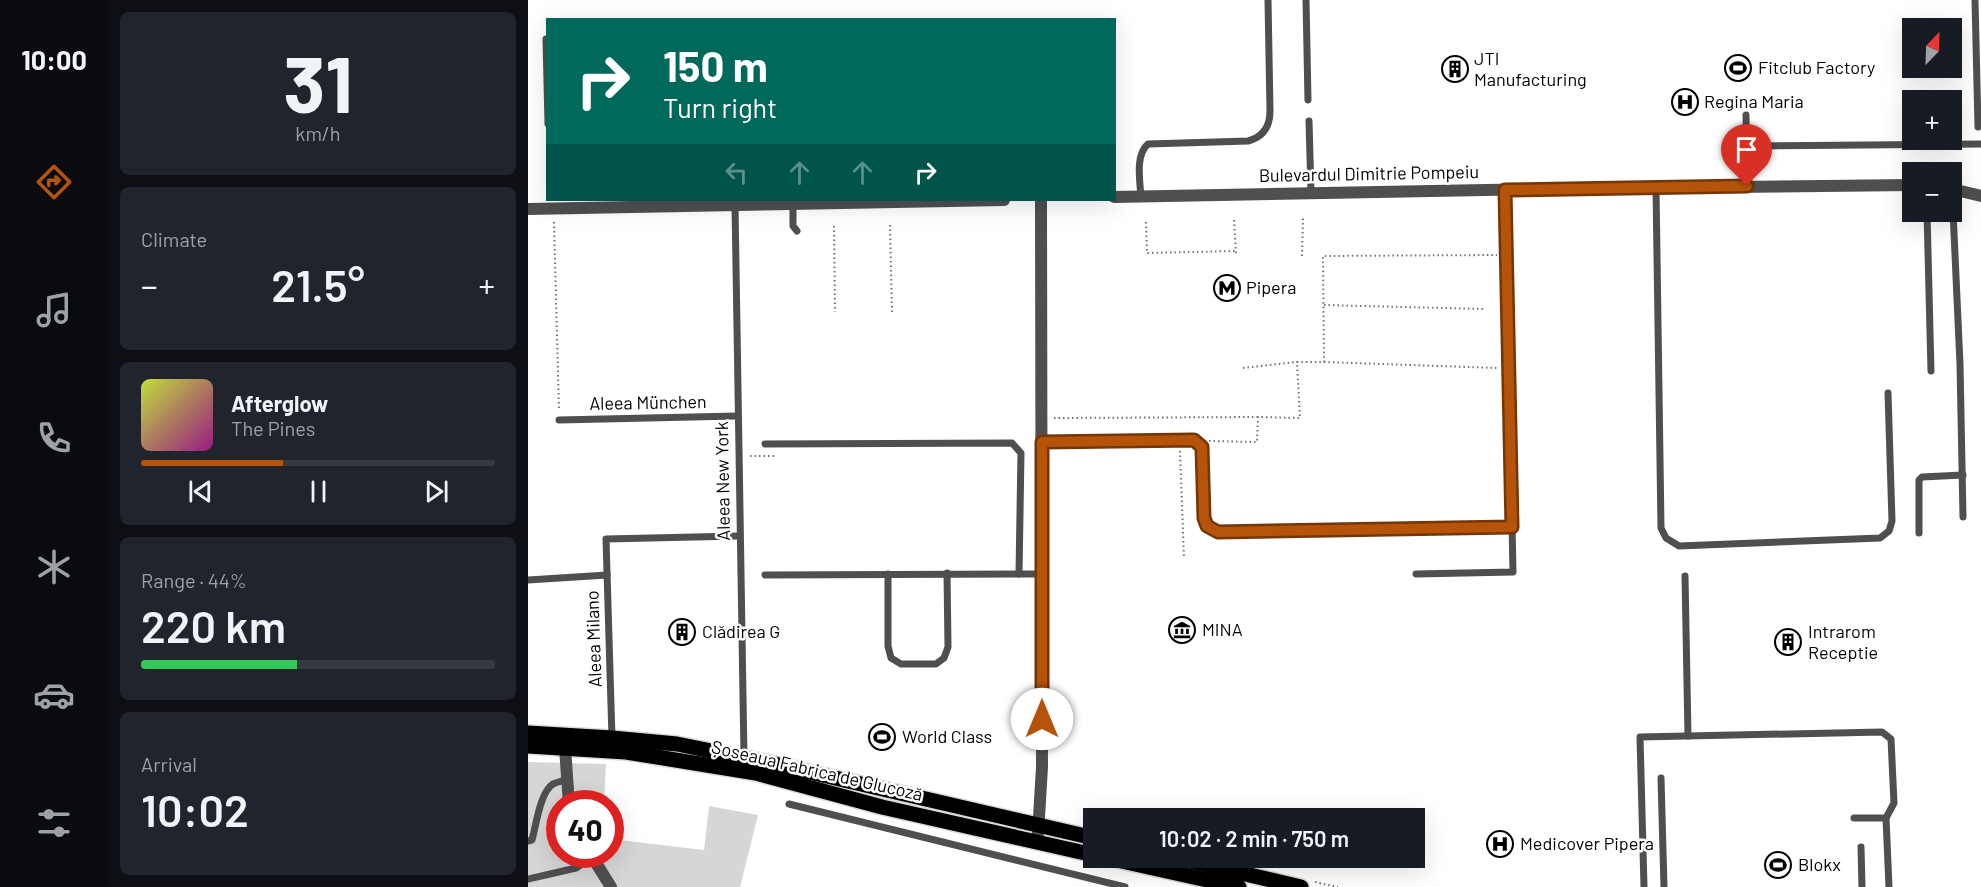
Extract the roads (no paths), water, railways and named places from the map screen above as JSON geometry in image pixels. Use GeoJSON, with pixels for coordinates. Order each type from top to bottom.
{"type":"FeatureCollection","features":[{"type":"Feature","properties":{"kind":"main road","name":"Șoseaua Fabrica de Glucoză"},"geometry":{"type":"LineString","coordinates":[[528,733],[677,744],[744,757],[1083,835]]}},
{"type":"Feature","properties":{"kind":"main road","name":"Șoseaua Fabrica de Glucoză"},"geometry":{"type":"LineString","coordinates":[[528,746],[626,752],[745,771],[882,807],[1083,853]]}},
{"type":"Feature","properties":{"kind":"main road"},"geometry":{"type":"LineString","coordinates":[[1153,868],[1239,887]]}},
{"type":"Feature","properties":{"kind":"main road"},"geometry":{"type":"LineString","coordinates":[[1220,868],[1301,887]]}},
{"type":"Feature","properties":{"kind":"street","name":"Bulevardul Dimitrie Pompeiu"},"geometry":{"type":"LineString","coordinates":[[1116,197],[1902,185]]}},
{"type":"Feature","properties":{"kind":"street"},"geometry":{"type":"LineString","coordinates":[[1962,191],[1981,196]]}},
{"type":"Feature","properties":{"kind":"street"},"geometry":{"type":"LineString","coordinates":[[528,209],[549,204],[735,205],[951,201]]}},
{"type":"Feature","properties":{"kind":"street"},"geometry":{"type":"LineString","coordinates":[[1037,843],[1042,774],[1041,201]]}},
{"type":"Feature","properties":{"kind":"street"},"geometry":{"type":"LineString","coordinates":[[565,748],[568,790]]}},
{"type":"Feature","properties":{"kind":"street"},"geometry":{"type":"LineString","coordinates":[[599,868],[611,887]]}},
{"type":"Feature","properties":{"kind":"lane"},"geometry":{"type":"LineString","coordinates":[[1140,197],[1140,157],[1148,144],[1248,141],[1265,131],[1270,118],[1268,0]]}},
{"type":"Feature","properties":{"kind":"lane"},"geometry":{"type":"LineString","coordinates":[[1306,0],[1308,100]]}},
{"type":"Feature","properties":{"kind":"lane"},"geometry":{"type":"LineString","coordinates":[[1977,1],[1978,127]]}},
{"type":"Feature","properties":{"kind":"lane"},"geometry":{"type":"LineString","coordinates":[[1746,115],[1747,186]]}},
{"type":"Feature","properties":{"kind":"lane"},"geometry":{"type":"LineString","coordinates":[[1309,121],[1311,194]]}},
{"type":"Feature","properties":{"kind":"lane"},"geometry":{"type":"LineString","coordinates":[[1746,146],[1981,144]]}},
{"type":"Feature","properties":{"kind":"lane"},"geometry":{"type":"LineString","coordinates":[[1656,188],[1661,528],[1666,538],[1679,546],[1880,538],[1889,531],[1892,521],[1888,393]]}},
{"type":"Feature","properties":{"kind":"lane"},"geometry":{"type":"LineString","coordinates":[[1416,574],[1513,572],[1505,190]]}},
{"type":"Feature","properties":{"kind":"lane"},"geometry":{"type":"LineString","coordinates":[[793,204],[793,229]]}},
{"type":"Feature","properties":{"kind":"lane","name":"Aleea New York"},"geometry":{"type":"LineString","coordinates":[[735,205],[744,757]]}},
{"type":"Feature","properties":{"kind":"lane"},"geometry":{"type":"LineString","coordinates":[[1927,222],[1931,371]]}},
{"type":"Feature","properties":{"kind":"lane"},"geometry":{"type":"LineString","coordinates":[[1953,222],[1963,518]]}},
{"type":"Feature","properties":{"kind":"lane","name":"Aleea München"},"geometry":{"type":"LineString","coordinates":[[559,420],[737,416]]}},
{"type":"Feature","properties":{"kind":"lane"},"geometry":{"type":"LineString","coordinates":[[1042,442],[1194,440],[1202,447],[1204,518],[1207,526],[1218,532],[1512,527]]}},
{"type":"Feature","properties":{"kind":"lane"},"geometry":{"type":"LineString","coordinates":[[765,444],[1012,443],[1020,453],[1019,574]]}},
{"type":"Feature","properties":{"kind":"lane"},"geometry":{"type":"LineString","coordinates":[[1918,532],[1919,480],[1922,477],[1963,475]]}},
{"type":"Feature","properties":{"kind":"lane","name":"Aleea Milano"},"geometry":{"type":"LineString","coordinates":[[612,738],[606,538],[739,536]]}},
{"type":"Feature","properties":{"kind":"lane"},"geometry":{"type":"LineString","coordinates":[[888,574],[888,646],[891,658],[901,664],[936,664],[944,658],[948,647],[947,573]]}},
{"type":"Feature","properties":{"kind":"lane"},"geometry":{"type":"LineString","coordinates":[[765,575],[1042,574]]}},
{"type":"Feature","properties":{"kind":"lane"},"geometry":{"type":"LineString","coordinates":[[528,580],[607,575]]}},
{"type":"Feature","properties":{"kind":"lane"},"geometry":{"type":"LineString","coordinates":[[1685,576],[1688,736]]}},
{"type":"Feature","properties":{"kind":"lane"},"geometry":{"type":"LineString","coordinates":[[1644,887],[1640,736],[1882,732],[1891,739],[1894,803],[1886,818],[1889,887]]}},
{"type":"Feature","properties":{"kind":"lane"},"geometry":{"type":"LineString","coordinates":[[1661,778],[1664,887]]}},
{"type":"Feature","properties":{"kind":"lane"},"geometry":{"type":"LineString","coordinates":[[528,842],[532,840],[543,797],[552,785],[567,779]]}},
{"type":"Feature","properties":{"kind":"lane"},"geometry":{"type":"LineString","coordinates":[[789,804],[1125,887]]}},
{"type":"Feature","properties":{"kind":"lane"},"geometry":{"type":"LineString","coordinates":[[1854,818],[1886,818]]}},
{"type":"Feature","properties":{"kind":"lane"},"geometry":{"type":"LineString","coordinates":[[1861,847],[1862,887]]}},
{"type":"Feature","properties":{"kind":"lane"},"geometry":{"type":"LineString","coordinates":[[528,879],[576,868]]}},
{"type":"Feature","properties":{"kind":"place","name":"Fitclub Factory"},"geometry":{"type":"Point","coordinates":[1738,68]}},
{"type":"Feature","properties":{"kind":"place","name":"JTI Manufacturing"},"geometry":{"type":"Point","coordinates":[1455,69]}},
{"type":"Feature","properties":{"kind":"place","name":"Regina Maria"},"geometry":{"type":"Point","coordinates":[1685,102]}},
{"type":"Feature","properties":{"kind":"place","name":"Pipera"},"geometry":{"type":"Point","coordinates":[1227,288]}},
{"type":"Feature","properties":{"kind":"place","name":"MINA"},"geometry":{"type":"Point","coordinates":[1182,630]}},
{"type":"Feature","properties":{"kind":"place","name":"Clădirea G"},"geometry":{"type":"Point","coordinates":[682,632]}},
{"type":"Feature","properties":{"kind":"place","name":"Intrarom Receptie"},"geometry":{"type":"Point","coordinates":[1788,642]}},
{"type":"Feature","properties":{"kind":"place","name":"World Class"},"geometry":{"type":"Point","coordinates":[882,737]}},
{"type":"Feature","properties":{"kind":"place","name":"Medicover Pipera"},"geometry":{"type":"Point","coordinates":[1500,844]}},
{"type":"Feature","properties":{"kind":"place","name":"Blokx"},"geometry":{"type":"Point","coordinates":[1778,865]}}]}
